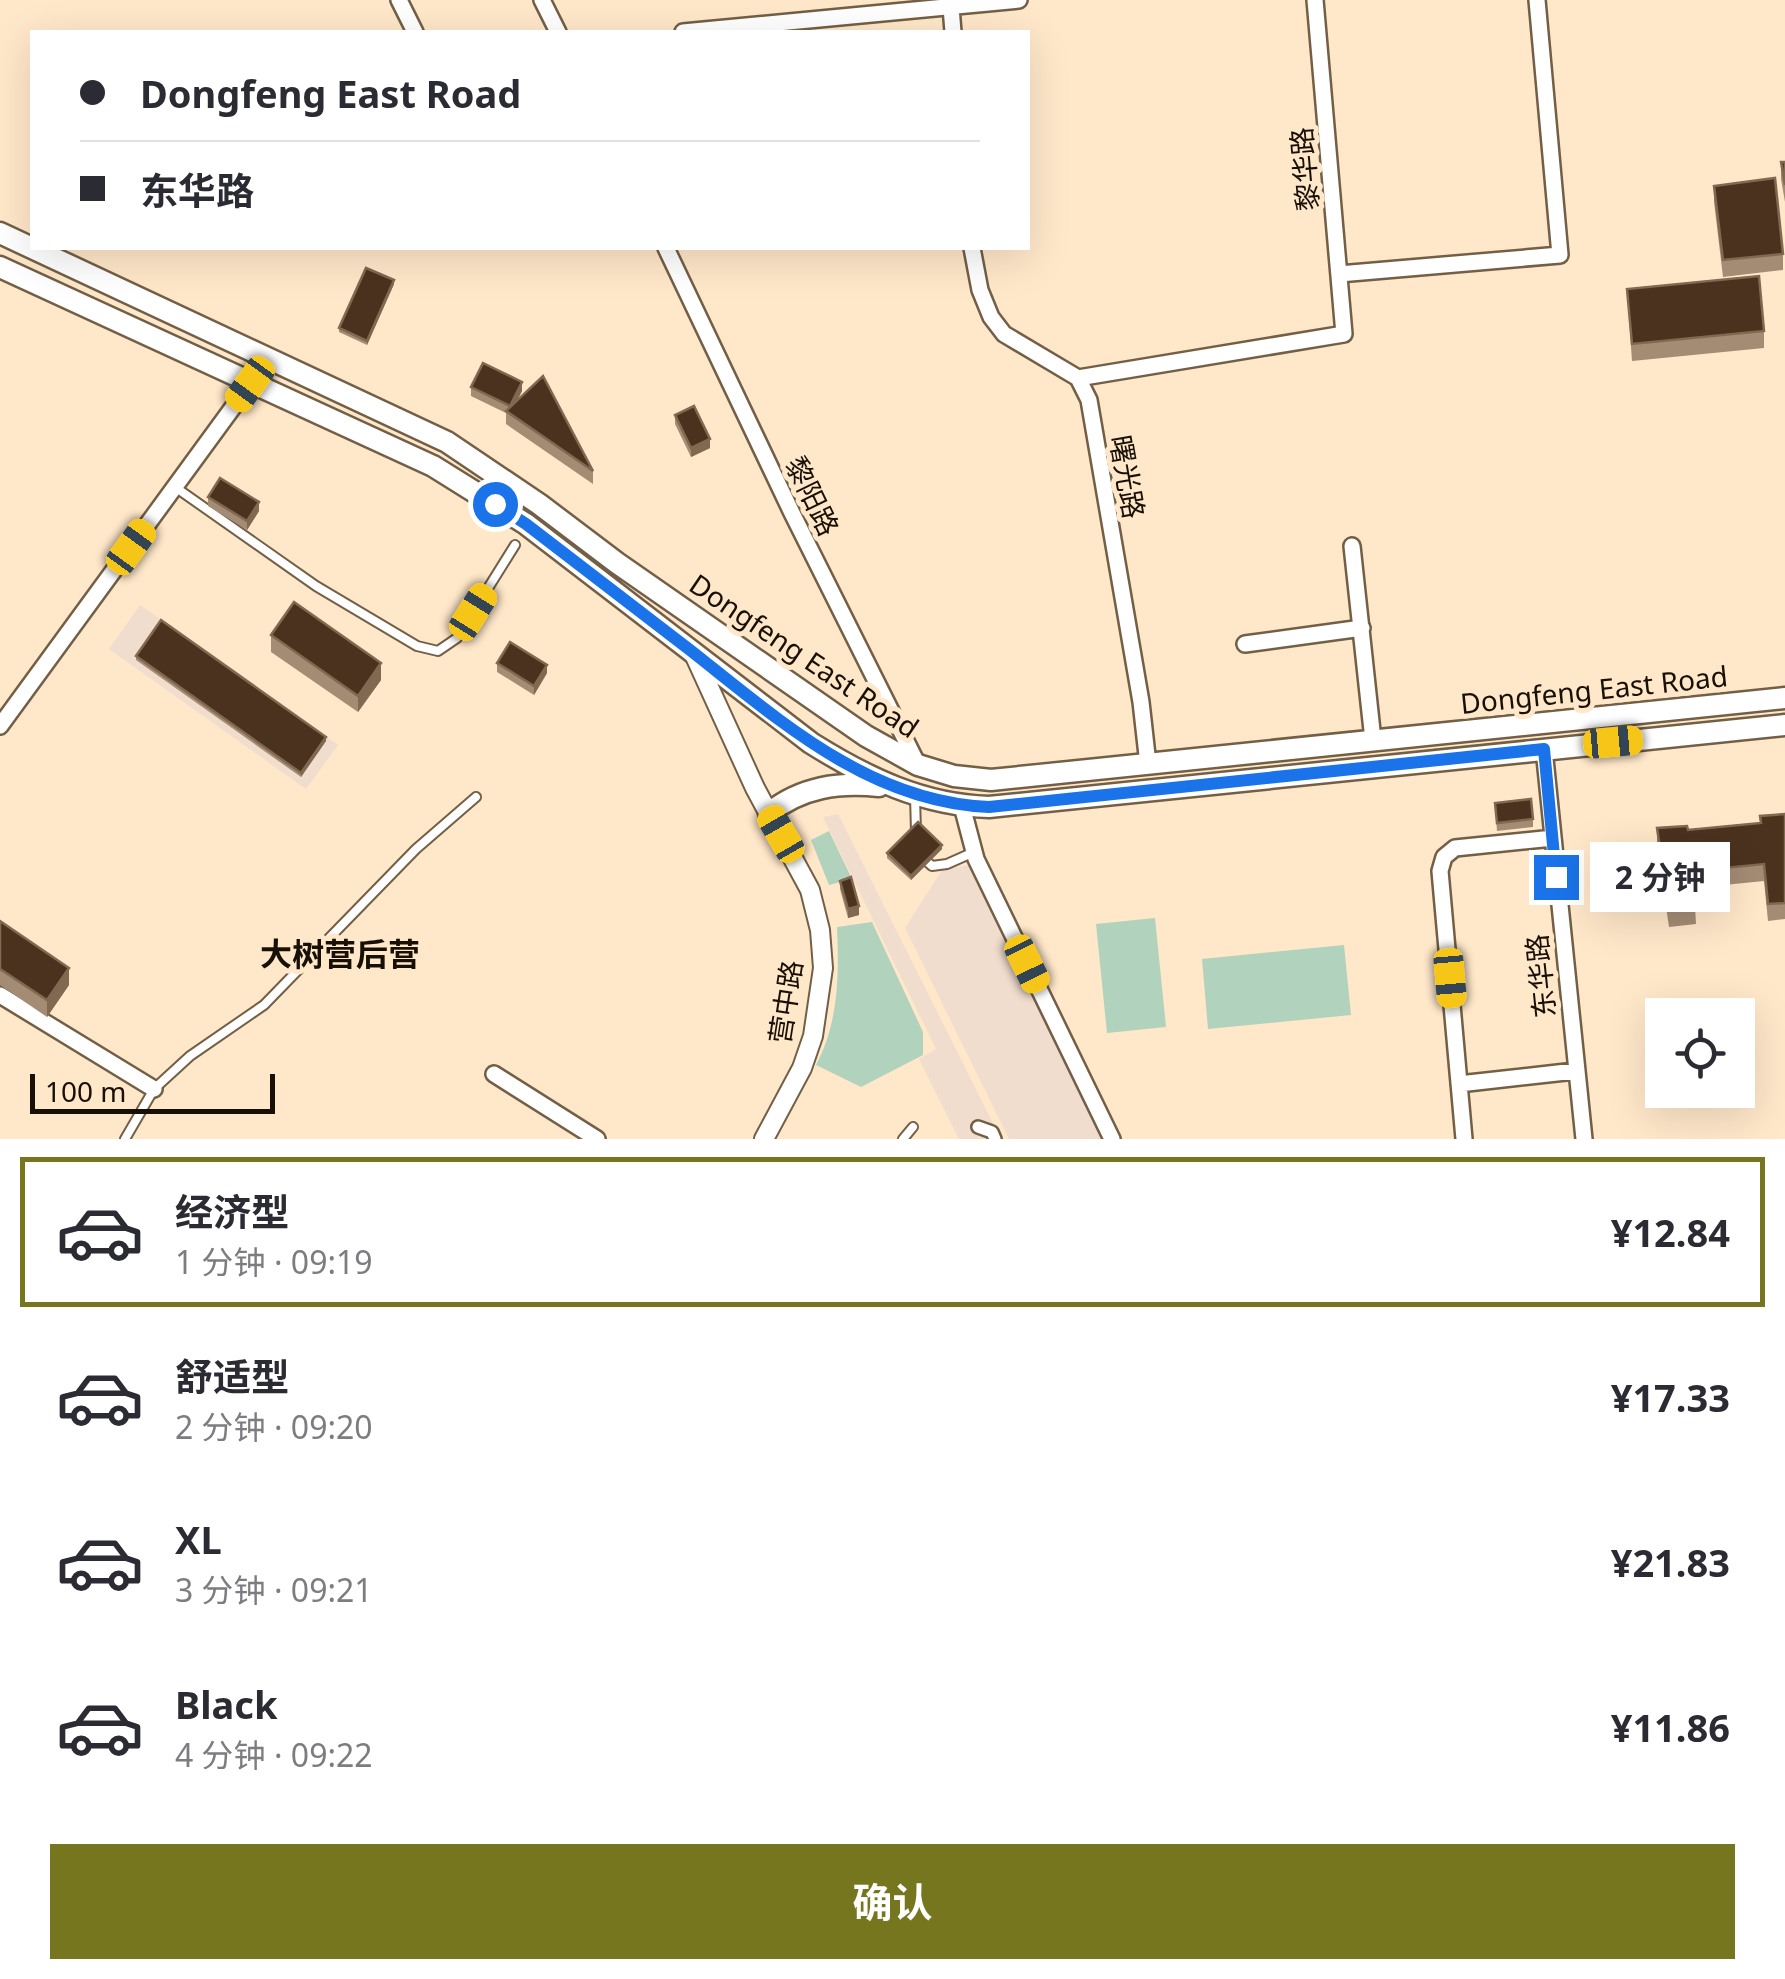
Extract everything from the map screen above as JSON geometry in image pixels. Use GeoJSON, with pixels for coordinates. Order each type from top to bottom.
{"type":"FeatureCollection","features":[{"type":"Feature","properties":{"kind":"main road","name":"Dongfeng East Road"},"geometry":{"type":"LineString","coordinates":[[0,233],[30,247]]}},
{"type":"Feature","properties":{"kind":"main road","name":"Dongfeng East Road"},"geometry":{"type":"LineString","coordinates":[[36,250],[447,442],[818,704],[918,765],[954,776],[990,780],[1785,698]]}},
{"type":"Feature","properties":{"kind":"main road","name":"Dongfeng East Road"},"geometry":{"type":"LineString","coordinates":[[0,267],[432,466],[526,524],[811,743],[890,787],[915,795],[962,806],[1034,803],[1785,726]]}},
{"type":"Feature","properties":{"kind":"main road"},"geometry":{"type":"LineString","coordinates":[[768,812],[790,796],[816,788],[858,784],[890,787]]}},
{"type":"Feature","properties":{"kind":"street"},"geometry":{"type":"LineString","coordinates":[[399,0],[414,30]]}},
{"type":"Feature","properties":{"kind":"street"},"geometry":{"type":"LineString","coordinates":[[542,0],[557,30]]}},
{"type":"Feature","properties":{"kind":"street"},"geometry":{"type":"LineString","coordinates":[[831,0],[833,18]]}},
{"type":"Feature","properties":{"kind":"street"},"geometry":{"type":"LineString","coordinates":[[704,30],[1019,0]]}},
{"type":"Feature","properties":{"kind":"street","name":"黎华路"},"geometry":{"type":"LineString","coordinates":[[1078,378],[1344,334],[1315,0]]}},
{"type":"Feature","properties":{"kind":"street"},"geometry":{"type":"LineString","coordinates":[[1339,274],[1560,255],[1538,0]]}},
{"type":"Feature","properties":{"kind":"street"},"geometry":{"type":"LineString","coordinates":[[951,7],[954,30]]}},
{"type":"Feature","properties":{"kind":"street","name":"黎阳路"},"geometry":{"type":"LineString","coordinates":[[667,250],[918,765]]}},
{"type":"Feature","properties":{"kind":"street"},"geometry":{"type":"LineString","coordinates":[[972,250],[980,290],[991,317],[1004,334],[1078,378]]}},
{"type":"Feature","properties":{"kind":"street","name":"曙光路"},"geometry":{"type":"LineString","coordinates":[[1078,378],[1088,400],[1142,702],[1148,764]]}},
{"type":"Feature","properties":{"kind":"street"},"geometry":{"type":"LineString","coordinates":[[0,726],[250,384]]}},
{"type":"Feature","properties":{"kind":"street"},"geometry":{"type":"LineString","coordinates":[[1352,546],[1372,740]]}},
{"type":"Feature","properties":{"kind":"street"},"geometry":{"type":"LineString","coordinates":[[1246,644],[1362,628]]}},
{"type":"Feature","properties":{"kind":"street","name":"营中路"},"geometry":{"type":"LineString","coordinates":[[692,652],[810,890],[820,930],[823,968],[814,1036],[764,1139]]}},
{"type":"Feature","properties":{"kind":"street","name":"东华路"},"geometry":{"type":"LineString","coordinates":[[1544,749],[1584,1139]]}},
{"type":"Feature","properties":{"kind":"street"},"geometry":{"type":"LineString","coordinates":[[962,806],[974,852],[1112,1139]]}},
{"type":"Feature","properties":{"kind":"street"},"geometry":{"type":"LineString","coordinates":[[1464,1139],[1440,871],[1444,857],[1455,848],[1553,838]]}},
{"type":"Feature","properties":{"kind":"street"},"geometry":{"type":"LineString","coordinates":[[0,995],[154,1089]]}},
{"type":"Feature","properties":{"kind":"street"},"geometry":{"type":"LineString","coordinates":[[1459,1084],[1575,1071]]}},
{"type":"Feature","properties":{"kind":"street"},"geometry":{"type":"LineString","coordinates":[[494,1074],[597,1139]]}},
{"type":"Feature","properties":{"kind":"street"},"geometry":{"type":"LineString","coordinates":[[978,1127],[992,1132],[995,1139]]}},
{"type":"Feature","properties":{"kind":"lane"},"geometry":{"type":"LineString","coordinates":[[175,487],[316,586],[417,646],[438,651],[457,638],[515,545]]}},
{"type":"Feature","properties":{"kind":"lane"},"geometry":{"type":"LineString","coordinates":[[915,795],[916,838]]}},
{"type":"Feature","properties":{"kind":"lane"},"geometry":{"type":"LineString","coordinates":[[125,1139],[154,1089],[190,1056],[264,1005],[416,849],[476,797]]}},
{"type":"Feature","properties":{"kind":"lane"},"geometry":{"type":"LineString","coordinates":[[919,855],[932,866],[974,852]]}},
{"type":"Feature","properties":{"kind":"lane"},"geometry":{"type":"LineString","coordinates":[[904,1139],[913,1126]]}},
{"type":"Feature","properties":{"kind":"shaded area"},"geometry":{"type":"Polygon","coordinates":[[[140,605],[338,745],[306,789],[109,649],[140,605]]]}},
{"type":"Feature","properties":{"kind":"shaded area"},"geometry":{"type":"Polygon","coordinates":[[[838,814],[1001,1139],[959,1139],[919,1059],[936,1049],[823,817],[838,814]]]}},
{"type":"Feature","properties":{"kind":"shaded area"},"geometry":{"type":"Polygon","coordinates":[[[968,865],[1103,1139],[1009,1139],[905,928],[942,870],[968,865]]]}},
{"type":"Feature","properties":{"kind":"green space"},"geometry":{"type":"Polygon","coordinates":[[[829,831],[852,879],[829,885],[811,840],[829,831]]]}},
{"type":"Feature","properties":{"kind":"green space"},"geometry":{"type":"Polygon","coordinates":[[[1155,918],[1166,1027],[1107,1033],[1096,924],[1155,918]]]}},
{"type":"Feature","properties":{"kind":"green space"},"geometry":{"type":"Polygon","coordinates":[[[872,922],[923,1032],[923,1055],[861,1087],[816,1065],[833,1015],[837,927],[872,922]]]}},
{"type":"Feature","properties":{"kind":"green space"},"geometry":{"type":"Polygon","coordinates":[[[1344,945],[1351,1015],[1208,1029],[1202,959],[1344,945]]]}},
{"type":"Feature","properties":{"kind":"building"},"geometry":{"type":"Polygon","coordinates":[[[1775,178],[1783,254],[1723,260],[1714,186],[1775,178]]]}},
{"type":"Feature","properties":{"kind":"building"},"geometry":{"type":"Polygon","coordinates":[[[366,268],[394,280],[367,341],[339,328],[366,268]]]}},
{"type":"Feature","properties":{"kind":"building"},"geometry":{"type":"Polygon","coordinates":[[[1759,276],[1764,331],[1632,344],[1627,289],[1759,276]]]}},
{"type":"Feature","properties":{"kind":"building"},"geometry":{"type":"Polygon","coordinates":[[[483,363],[522,382],[510,406],[471,387],[483,363]]]}},
{"type":"Feature","properties":{"kind":"building"},"geometry":{"type":"Polygon","coordinates":[[[543,376],[593,471],[506,411],[543,376]]]}},
{"type":"Feature","properties":{"kind":"building"},"geometry":{"type":"Polygon","coordinates":[[[694,406],[710,439],[691,448],[675,415],[694,406]]]}},
{"type":"Feature","properties":{"kind":"building"},"geometry":{"type":"Polygon","coordinates":[[[220,478],[259,502],[247,521],[208,497],[220,478]]]}},
{"type":"Feature","properties":{"kind":"building"},"geometry":{"type":"Polygon","coordinates":[[[294,602],[381,663],[358,696],[271,635],[294,602]]]}},
{"type":"Feature","properties":{"kind":"building"},"geometry":{"type":"Polygon","coordinates":[[[161,620],[326,737],[301,773],[136,656],[161,620]]]}},
{"type":"Feature","properties":{"kind":"building"},"geometry":{"type":"Polygon","coordinates":[[[510,642],[547,665],[534,686],[497,663],[510,642]]]}},
{"type":"Feature","properties":{"kind":"building"},"geometry":{"type":"Polygon","coordinates":[[[1531,799],[1533,819],[1497,823],[1495,803],[1531,799]]]}},
{"type":"Feature","properties":{"kind":"building"},"geometry":{"type":"Polygon","coordinates":[[[1785,814],[1785,903],[1768,904],[1764,864],[1693,871],[1696,907],[1669,910],[1657,828],[1687,826],[1688,830],[1761,823],[1760,816],[1785,814]]]}},
{"type":"Feature","properties":{"kind":"building"},"geometry":{"type":"Polygon","coordinates":[[[918,822],[942,845],[911,876],[887,853],[918,822]]]}},
{"type":"Feature","properties":{"kind":"building"},"geometry":{"type":"Polygon","coordinates":[[[851,877],[859,906],[848,909],[840,881],[851,877]]]}},
{"type":"Feature","properties":{"kind":"building"},"geometry":{"type":"Polygon","coordinates":[[[0,921],[69,968],[47,1000],[0,969],[0,921]]]}},
{"type":"Feature","properties":{"kind":"district","name":"大树营后营"},"geometry":{"type":"Point","coordinates":[340,955]}},
{"type":"Feature","properties":{"kind":"route"},"geometry":{"type":"LineString","coordinates":[[495,504],[811,743],[890,787],[962,806],[989,807],[1544,749],[1556,877]]}}]}
